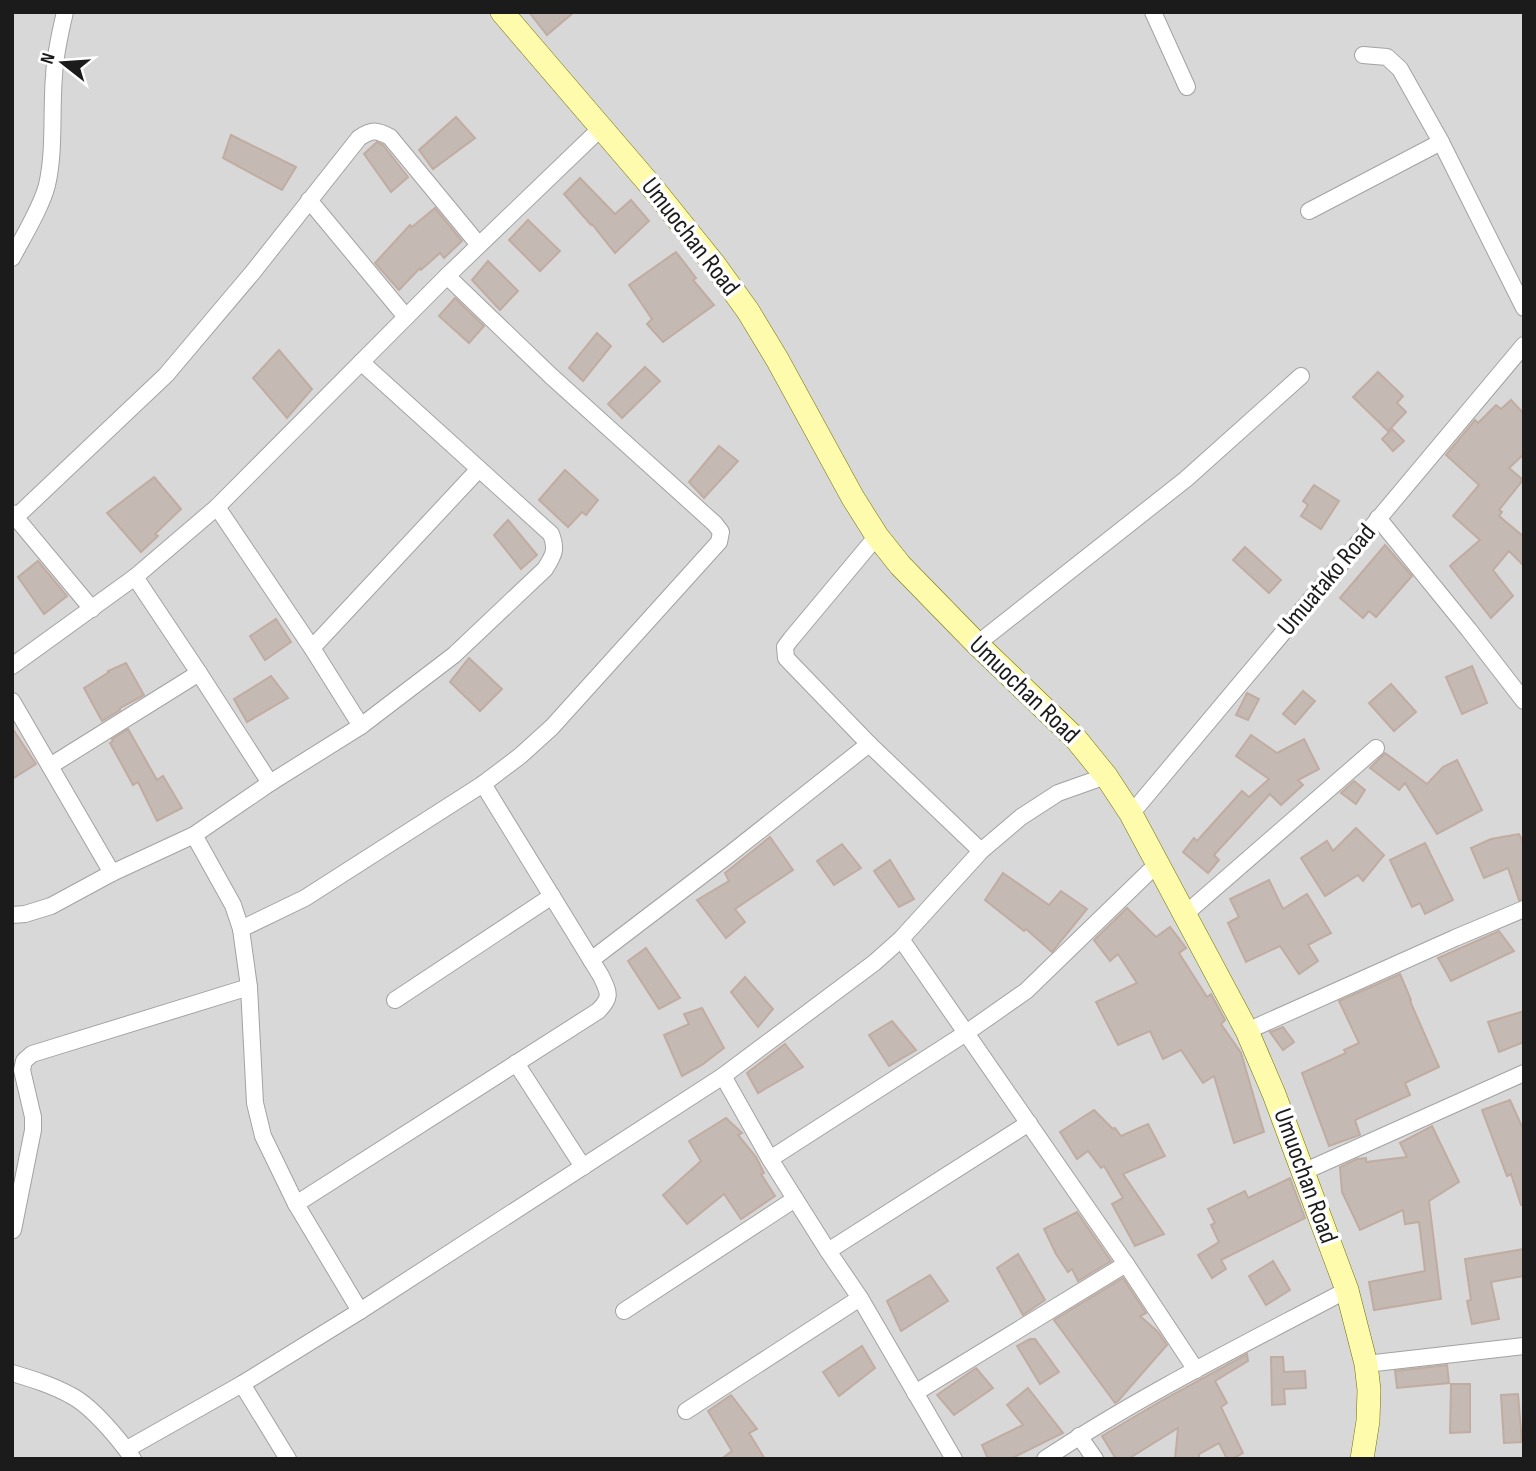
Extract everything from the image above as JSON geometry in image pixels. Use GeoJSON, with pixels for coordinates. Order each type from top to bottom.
{"type":"FeatureCollection","features":[{"type":"Feature","properties":{"kind":"street"},"geometry":{"type":"LineString","coordinates":[[12,258],[47,185],[54,75],[65,12]]}},
{"type":"Feature","properties":{"kind":"street","name":"Umuochan Road"},"geometry":{"type":"LineString","coordinates":[[502,12],[706,254],[748,311],[877,536],[900,565],[976,644],[1076,738],[1131,814],[1247,1031],[1274,1094],[1347,1290],[1366,1364],[1368,1420],[1362,1459]]}},
{"type":"Feature","properties":{"kind":"street"},"geometry":{"type":"LineString","coordinates":[[1153,12],[1187,88]]}},
{"type":"Feature","properties":{"kind":"street"},"geometry":{"type":"LineString","coordinates":[[1363,55],[1387,57],[1400,69],[1441,142],[1524,308]]}},
{"type":"Feature","properties":{"kind":"street"},"geometry":{"type":"LineString","coordinates":[[12,666],[135,577],[217,507],[447,276],[601,128]]}},
{"type":"Feature","properties":{"kind":"street"},"geometry":{"type":"LineString","coordinates":[[92,609],[14,515],[166,375],[253,272],[359,138],[370,131],[378,131],[390,137],[479,245]]}},
{"type":"Feature","properties":{"kind":"street"},"geometry":{"type":"LineString","coordinates":[[1309,211],[1441,142]]}},
{"type":"Feature","properties":{"kind":"street"},"geometry":{"type":"LineString","coordinates":[[309,200],[406,317]]}},
{"type":"Feature","properties":{"kind":"street"},"geometry":{"type":"LineString","coordinates":[[242,929],[305,898],[483,784],[520,756],[552,727],[719,542],[721,533],[715,524],[551,376],[447,276]]}},
{"type":"Feature","properties":{"kind":"street","name":"Umuatako Road"},"geometry":{"type":"LineString","coordinates":[[1131,814],[1524,345]]}},
{"type":"Feature","properties":{"kind":"street"},"geometry":{"type":"LineString","coordinates":[[12,915],[51,906],[112,873],[194,835],[361,726],[454,655],[545,569],[553,557],[555,544],[551,534],[361,362]]}},
{"type":"Feature","properties":{"kind":"street"},"geometry":{"type":"LineString","coordinates":[[976,644],[1186,479],[1301,376]]}},
{"type":"Feature","properties":{"kind":"street"},"geometry":{"type":"LineString","coordinates":[[312,648],[479,469]]}},
{"type":"Feature","properties":{"kind":"street"},"geometry":{"type":"LineString","coordinates":[[217,507],[361,726]]}},
{"type":"Feature","properties":{"kind":"street"},"geometry":{"type":"LineString","coordinates":[[1378,518],[1524,701]]}},
{"type":"Feature","properties":{"kind":"street"},"geometry":{"type":"LineString","coordinates":[[877,536],[785,648],[786,658],[869,744],[981,851]]}},
{"type":"Feature","properties":{"kind":"street"},"geometry":{"type":"LineString","coordinates":[[135,577],[270,783]]}},
{"type":"Feature","properties":{"kind":"street"},"geometry":{"type":"LineString","coordinates":[[50,766],[199,673]]}},
{"type":"Feature","properties":{"kind":"street"},"geometry":{"type":"LineString","coordinates":[[12,701],[112,873]]}},
{"type":"Feature","properties":{"kind":"street"},"geometry":{"type":"LineString","coordinates":[[592,960],[869,744]]}},
{"type":"Feature","properties":{"kind":"street"},"geometry":{"type":"LineString","coordinates":[[1184,915],[1376,748]]}},
{"type":"Feature","properties":{"kind":"street"},"geometry":{"type":"LineString","coordinates":[[12,1374],[35,1380],[73,1396],[96,1416],[130,1454],[360,1311],[723,1076],[874,963],[901,939],[981,851],[1021,817],[1058,793],[1106,776]]}},
{"type":"Feature","properties":{"kind":"street"},"geometry":{"type":"LineString","coordinates":[[296,1204],[598,1011],[606,1002],[608,992],[592,960],[483,784]]}},
{"type":"Feature","properties":{"kind":"street"},"geometry":{"type":"LineString","coordinates":[[194,835],[233,905],[242,929],[249,987],[255,1103],[263,1136],[296,1204],[360,1311]]}},
{"type":"Feature","properties":{"kind":"street"},"geometry":{"type":"LineString","coordinates":[[770,1159],[966,1033],[1026,990],[1157,864]]}},
{"type":"Feature","properties":{"kind":"street"},"geometry":{"type":"LineString","coordinates":[[395,1000],[552,896]]}},
{"type":"Feature","properties":{"kind":"street"},"geometry":{"type":"LineString","coordinates":[[1247,1031],[1524,909]]}},
{"type":"Feature","properties":{"kind":"street"},"geometry":{"type":"LineString","coordinates":[[901,939],[1126,1264],[1196,1370]]}},
{"type":"Feature","properties":{"kind":"street"},"geometry":{"type":"LineString","coordinates":[[13,1230],[33,1130],[33,1117],[22,1070],[24,1061],[32,1054],[249,987]]}},
{"type":"Feature","properties":{"kind":"street"},"geometry":{"type":"LineString","coordinates":[[516,1063],[583,1167]]}},
{"type":"Feature","properties":{"kind":"street"},"geometry":{"type":"LineString","coordinates":[[1303,1172],[1524,1073]]}},
{"type":"Feature","properties":{"kind":"street"},"geometry":{"type":"LineString","coordinates":[[723,1076],[770,1159],[860,1298],[954,1459]]}},
{"type":"Feature","properties":{"kind":"street"},"geometry":{"type":"LineString","coordinates":[[828,1251],[1028,1123]]}},
{"type":"Feature","properties":{"kind":"street"},"geometry":{"type":"LineString","coordinates":[[624,1311],[795,1199]]}},
{"type":"Feature","properties":{"kind":"street"},"geometry":{"type":"LineString","coordinates":[[915,1393],[1126,1264]]}},
{"type":"Feature","properties":{"kind":"street"},"geometry":{"type":"LineString","coordinates":[[1045,1459],[1079,1436],[1196,1370],[1347,1290]]}},
{"type":"Feature","properties":{"kind":"street"},"geometry":{"type":"LineString","coordinates":[[687,1411],[860,1298]]}},
{"type":"Feature","properties":{"kind":"street"},"geometry":{"type":"LineString","coordinates":[[1366,1364],[1524,1346]]}},
{"type":"Feature","properties":{"kind":"street"},"geometry":{"type":"LineString","coordinates":[[242,1384],[288,1459]]}},
{"type":"Feature","properties":{"kind":"street"},"geometry":{"type":"LineString","coordinates":[[1079,1436],[1095,1459]]}},
{"type":"Feature","properties":{"kind":"shaded area"},"geometry":{"type":"Polygon","coordinates":[[[12,12],[1524,12],[1524,1459],[12,1459],[12,12]]]}},
{"type":"Feature","properties":{"kind":"building"},"geometry":{"type":"Polygon","coordinates":[[[529,12],[574,12],[547,35],[529,12]]]}},
{"type":"Feature","properties":{"kind":"building"},"geometry":{"type":"Polygon","coordinates":[[[456,117],[475,138],[433,169],[419,150],[456,117]]]}},
{"type":"Feature","properties":{"kind":"building"},"geometry":{"type":"Polygon","coordinates":[[[231,135],[296,167],[282,190],[223,158],[231,135]]]}},
{"type":"Feature","properties":{"kind":"building"},"geometry":{"type":"Polygon","coordinates":[[[377,142],[383,145],[408,177],[391,192],[364,154],[377,142]]]}},
{"type":"Feature","properties":{"kind":"building"},"geometry":{"type":"Polygon","coordinates":[[[580,178],[615,214],[631,200],[649,221],[615,253],[564,194],[580,178]]]}},
{"type":"Feature","properties":{"kind":"building"},"geometry":{"type":"Polygon","coordinates":[[[435,208],[462,241],[444,258],[440,253],[421,270],[420,268],[399,290],[375,263],[410,225],[412,227],[435,208]]]}},
{"type":"Feature","properties":{"kind":"building"},"geometry":{"type":"Polygon","coordinates":[[[528,220],[560,251],[540,271],[509,240],[528,220]]]}},
{"type":"Feature","properties":{"kind":"building"},"geometry":{"type":"Polygon","coordinates":[[[676,252],[696,278],[693,280],[714,305],[663,342],[647,324],[652,319],[629,285],[676,252]]]}},
{"type":"Feature","properties":{"kind":"building"},"geometry":{"type":"Polygon","coordinates":[[[488,261],[518,291],[500,310],[472,280],[488,261]]]}},
{"type":"Feature","properties":{"kind":"building"},"geometry":{"type":"Polygon","coordinates":[[[455,298],[484,326],[469,343],[439,316],[455,298]]]}},
{"type":"Feature","properties":{"kind":"building"},"geometry":{"type":"Polygon","coordinates":[[[597,333],[611,346],[583,381],[569,368],[597,333]]]}},
{"type":"Feature","properties":{"kind":"building"},"geometry":{"type":"Polygon","coordinates":[[[279,350],[312,389],[287,418],[253,378],[279,350]]]}},
{"type":"Feature","properties":{"kind":"building"},"geometry":{"type":"Polygon","coordinates":[[[645,367],[660,381],[622,418],[608,404],[645,367]]]}},
{"type":"Feature","properties":{"kind":"building"},"geometry":{"type":"Polygon","coordinates":[[[1378,372],[1403,396],[1397,403],[1406,412],[1388,431],[1353,397],[1378,372]]]}},
{"type":"Feature","properties":{"kind":"building"},"geometry":{"type":"Polygon","coordinates":[[[1511,400],[1524,414],[1524,454],[1509,468],[1523,480],[1499,510],[1502,512],[1499,516],[1524,537],[1524,566],[1509,551],[1493,570],[1513,596],[1491,618],[1450,566],[1480,540],[1453,516],[1479,485],[1446,455],[1475,420],[1478,423],[1496,405],[1501,409],[1511,400]]]}},
{"type":"Feature","properties":{"kind":"building"},"geometry":{"type":"Polygon","coordinates":[[[1392,429],[1404,441],[1393,451],[1382,439],[1392,429]]]}},
{"type":"Feature","properties":{"kind":"building"},"geometry":{"type":"Polygon","coordinates":[[[719,446],[738,461],[704,498],[689,482],[719,446]]]}},
{"type":"Feature","properties":{"kind":"building"},"geometry":{"type":"Polygon","coordinates":[[[565,470],[598,500],[586,515],[582,512],[568,527],[539,500],[565,470]]]}},
{"type":"Feature","properties":{"kind":"building"},"geometry":{"type":"Polygon","coordinates":[[[154,477],[181,509],[141,552],[107,513],[154,477]]]}},
{"type":"Feature","properties":{"kind":"building"},"geometry":{"type":"Polygon","coordinates":[[[1314,485],[1339,501],[1321,529],[1301,516],[1308,505],[1303,501],[1314,485]]]}},
{"type":"Feature","properties":{"kind":"building"},"geometry":{"type":"Polygon","coordinates":[[[508,520],[537,555],[521,569],[494,535],[508,520]]]}},
{"type":"Feature","properties":{"kind":"building"},"geometry":{"type":"Polygon","coordinates":[[[1385,545],[1412,576],[1376,617],[1369,611],[1363,618],[1340,598],[1385,545]]]}},
{"type":"Feature","properties":{"kind":"building"},"geometry":{"type":"Polygon","coordinates":[[[1245,547],[1281,580],[1269,593],[1233,560],[1245,547]]]}},
{"type":"Feature","properties":{"kind":"building"},"geometry":{"type":"Polygon","coordinates":[[[38,561],[67,596],[44,614],[18,577],[38,561]]]}},
{"type":"Feature","properties":{"kind":"building"},"geometry":{"type":"Polygon","coordinates":[[[276,619],[291,642],[265,660],[250,636],[276,619]]]}},
{"type":"Feature","properties":{"kind":"building"},"geometry":{"type":"Polygon","coordinates":[[[469,658],[502,689],[480,711],[450,682],[469,658]]]}},
{"type":"Feature","properties":{"kind":"building"},"geometry":{"type":"Polygon","coordinates":[[[126,663],[144,695],[102,721],[84,688],[108,671],[126,663]]]}},
{"type":"Feature","properties":{"kind":"building"},"geometry":{"type":"Polygon","coordinates":[[[1472,666],[1487,703],[1462,714],[1446,677],[1472,666]]]}},
{"type":"Feature","properties":{"kind":"building"},"geometry":{"type":"Polygon","coordinates":[[[271,676],[288,698],[247,722],[234,699],[271,676]]]}},
{"type":"Feature","properties":{"kind":"building"},"geometry":{"type":"Polygon","coordinates":[[[1391,684],[1416,712],[1394,731],[1369,703],[1391,684]]]}},
{"type":"Feature","properties":{"kind":"building"},"geometry":{"type":"Polygon","coordinates":[[[1303,691],[1315,701],[1295,724],[1283,714],[1303,691]]]}},
{"type":"Feature","properties":{"kind":"building"},"geometry":{"type":"Polygon","coordinates":[[[1247,693],[1259,699],[1248,720],[1236,715],[1247,693]]]}},
{"type":"Feature","properties":{"kind":"building"},"geometry":{"type":"Polygon","coordinates":[[[12,728],[36,764],[12,779],[12,728]]]}},
{"type":"Feature","properties":{"kind":"building"},"geometry":{"type":"Polygon","coordinates":[[[128,729],[157,780],[163,776],[182,808],[157,821],[138,782],[133,785],[110,743],[128,729]]]}},
{"type":"Feature","properties":{"kind":"building"},"geometry":{"type":"Polygon","coordinates":[[[1251,735],[1277,753],[1304,739],[1319,769],[1298,780],[1303,785],[1281,805],[1270,794],[1214,855],[1219,860],[1208,873],[1183,852],[1194,838],[1197,841],[1242,791],[1249,797],[1269,779],[1236,756],[1251,735]]]}},
{"type":"Feature","properties":{"kind":"building"},"geometry":{"type":"Polygon","coordinates":[[[1385,753],[1427,784],[1443,767],[1457,760],[1482,810],[1437,834],[1405,783],[1399,790],[1370,768],[1385,753]]]}},
{"type":"Feature","properties":{"kind":"building"},"geometry":{"type":"Polygon","coordinates":[[[1354,781],[1365,790],[1356,804],[1341,793],[1354,781]]]}},
{"type":"Feature","properties":{"kind":"building"},"geometry":{"type":"Polygon","coordinates":[[[1356,828],[1384,855],[1363,881],[1358,875],[1325,896],[1301,858],[1327,841],[1333,851],[1356,828]]]}},
{"type":"Feature","properties":{"kind":"building"},"geometry":{"type":"Polygon","coordinates":[[[1519,834],[1524,844],[1524,899],[1519,900],[1508,868],[1484,878],[1471,848],[1491,839],[1519,834]]]}},
{"type":"Feature","properties":{"kind":"building"},"geometry":{"type":"Polygon","coordinates":[[[770,837],[793,870],[735,909],[745,922],[726,938],[697,900],[729,881],[725,873],[770,837]]]}},
{"type":"Feature","properties":{"kind":"building"},"geometry":{"type":"Polygon","coordinates":[[[1425,843],[1453,900],[1425,914],[1420,903],[1412,907],[1390,860],[1425,843]]]}},
{"type":"Feature","properties":{"kind":"building"},"geometry":{"type":"Polygon","coordinates":[[[842,844],[861,868],[834,885],[817,861],[842,844]]]}},
{"type":"Feature","properties":{"kind":"building"},"geometry":{"type":"Polygon","coordinates":[[[890,860],[914,899],[899,907],[874,871],[890,860]]]}},
{"type":"Feature","properties":{"kind":"building"},"geometry":{"type":"Polygon","coordinates":[[[1003,873],[1049,905],[1061,891],[1087,909],[1052,952],[1026,929],[1024,931],[985,900],[1003,873]]]}},
{"type":"Feature","properties":{"kind":"building"},"geometry":{"type":"Polygon","coordinates":[[[1269,880],[1283,909],[1307,894],[1331,933],[1308,945],[1318,961],[1299,974],[1280,946],[1246,962],[1228,923],[1239,917],[1230,899],[1269,880]]]}},
{"type":"Feature","properties":{"kind":"building"},"geometry":{"type":"Polygon","coordinates":[[[1127,908],[1156,937],[1170,927],[1186,948],[1179,953],[1207,997],[1211,994],[1225,1020],[1221,1024],[1241,1053],[1264,1132],[1234,1143],[1214,1076],[1203,1083],[1181,1050],[1163,1059],[1150,1031],[1118,1045],[1096,1002],[1137,983],[1118,954],[1110,961],[1094,940],[1127,908]]]}},
{"type":"Feature","properties":{"kind":"building"},"geometry":{"type":"Polygon","coordinates":[[[1499,931],[1514,951],[1451,981],[1438,958],[1499,931]]]}},
{"type":"Feature","properties":{"kind":"building"},"geometry":{"type":"Polygon","coordinates":[[[646,948],[680,998],[659,1009],[628,961],[646,948]]]}},
{"type":"Feature","properties":{"kind":"building"},"geometry":{"type":"Polygon","coordinates":[[[1400,974],[1439,1067],[1405,1083],[1410,1095],[1355,1120],[1360,1135],[1329,1146],[1302,1073],[1346,1053],[1344,1050],[1359,1043],[1339,1001],[1400,974]]]}},
{"type":"Feature","properties":{"kind":"building"},"geometry":{"type":"Polygon","coordinates":[[[745,977],[773,1009],[758,1027],[731,992],[745,977]]]}},
{"type":"Feature","properties":{"kind":"building"},"geometry":{"type":"Polygon","coordinates":[[[702,1008],[724,1048],[682,1076],[664,1035],[689,1024],[684,1014],[702,1008]]]}},
{"type":"Feature","properties":{"kind":"building"},"geometry":{"type":"Polygon","coordinates":[[[1524,1011],[1524,1042],[1499,1052],[1488,1022],[1524,1011]]]}},
{"type":"Feature","properties":{"kind":"building"},"geometry":{"type":"Polygon","coordinates":[[[892,1021],[916,1050],[889,1066],[869,1035],[892,1021]]]}},
{"type":"Feature","properties":{"kind":"building"},"geometry":{"type":"Polygon","coordinates":[[[1283,1027],[1294,1042],[1283,1050],[1270,1032],[1283,1027]]]}},
{"type":"Feature","properties":{"kind":"building"},"geometry":{"type":"Polygon","coordinates":[[[785,1044],[803,1067],[758,1093],[747,1073],[785,1044]]]}},
{"type":"Feature","properties":{"kind":"building"},"geometry":{"type":"Polygon","coordinates":[[[1510,1100],[1524,1131],[1524,1205],[1521,1205],[1511,1174],[1507,1176],[1482,1110],[1510,1100]]]}},
{"type":"Feature","properties":{"kind":"building"},"geometry":{"type":"Polygon","coordinates":[[[1094,1110],[1121,1136],[1148,1124],[1165,1156],[1123,1174],[1164,1234],[1135,1246],[1112,1204],[1123,1198],[1104,1166],[1101,1168],[1088,1151],[1077,1159],[1060,1132],[1094,1110]]]}},
{"type":"Feature","properties":{"kind":"building"},"geometry":{"type":"Polygon","coordinates":[[[726,1118],[742,1133],[738,1135],[756,1157],[764,1173],[761,1174],[775,1196],[741,1219],[724,1194],[687,1224],[663,1195],[701,1161],[689,1141],[726,1118]]]}},
{"type":"Feature","properties":{"kind":"building"},"geometry":{"type":"Polygon","coordinates":[[[1432,1126],[1459,1182],[1429,1201],[1441,1299],[1374,1310],[1369,1282],[1425,1271],[1419,1222],[1405,1224],[1403,1210],[1360,1230],[1342,1192],[1340,1167],[1357,1159],[1366,1158],[1366,1162],[1407,1157],[1400,1143],[1432,1126]]]}},
{"type":"Feature","properties":{"kind":"building"},"geometry":{"type":"Polygon","coordinates":[[[1290,1178],[1305,1218],[1221,1260],[1226,1269],[1212,1278],[1198,1255],[1219,1242],[1211,1225],[1215,1223],[1208,1209],[1245,1191],[1248,1198],[1290,1178]]]}},
{"type":"Feature","properties":{"kind":"building"},"geometry":{"type":"Polygon","coordinates":[[[1077,1212],[1111,1261],[1078,1281],[1072,1269],[1068,1272],[1056,1254],[1044,1229],[1077,1212]]]}},
{"type":"Feature","properties":{"kind":"building"},"geometry":{"type":"Polygon","coordinates":[[[1524,1249],[1524,1276],[1491,1282],[1499,1319],[1472,1324],[1467,1301],[1471,1300],[1465,1259],[1524,1249]]]}},
{"type":"Feature","properties":{"kind":"building"},"geometry":{"type":"Polygon","coordinates":[[[1018,1254],[1045,1300],[1023,1315],[997,1268],[1018,1254]]]}},
{"type":"Feature","properties":{"kind":"building"},"geometry":{"type":"Polygon","coordinates":[[[1273,1261],[1290,1290],[1266,1305],[1249,1276],[1273,1261]]]}},
{"type":"Feature","properties":{"kind":"building"},"geometry":{"type":"Polygon","coordinates":[[[930,1275],[948,1301],[901,1331],[887,1301],[930,1275]]]}},
{"type":"Feature","properties":{"kind":"building"},"geometry":{"type":"Polygon","coordinates":[[[1123,1278],[1146,1313],[1140,1316],[1158,1332],[1167,1345],[1115,1403],[1054,1320],[1123,1278]]]}},
{"type":"Feature","properties":{"kind":"building"},"geometry":{"type":"Polygon","coordinates":[[[1035,1339],[1059,1372],[1040,1384],[1017,1346],[1035,1339]]]}},
{"type":"Feature","properties":{"kind":"building"},"geometry":{"type":"Polygon","coordinates":[[[862,1346],[875,1368],[839,1396],[823,1372],[862,1346]]]}},
{"type":"Feature","properties":{"kind":"building"},"geometry":{"type":"Polygon","coordinates":[[[1247,1354],[1248,1361],[1215,1381],[1227,1403],[1221,1407],[1243,1453],[1227,1459],[1219,1443],[1199,1454],[1199,1459],[1175,1459],[1178,1428],[1128,1459],[1116,1459],[1102,1436],[1247,1354]]]}},
{"type":"Feature","properties":{"kind":"building"},"geometry":{"type":"Polygon","coordinates":[[[1271,1357],[1283,1357],[1284,1372],[1305,1371],[1306,1388],[1284,1389],[1285,1404],[1272,1405],[1271,1357]]]}},
{"type":"Feature","properties":{"kind":"building"},"geometry":{"type":"Polygon","coordinates":[[[1447,1365],[1449,1383],[1397,1388],[1395,1371],[1447,1365]]]}},
{"type":"Feature","properties":{"kind":"building"},"geometry":{"type":"Polygon","coordinates":[[[976,1368],[993,1388],[954,1415],[937,1395],[976,1368]]]}},
{"type":"Feature","properties":{"kind":"building"},"geometry":{"type":"Polygon","coordinates":[[[1451,1384],[1470,1384],[1470,1432],[1450,1433],[1451,1384]]]}},
{"type":"Feature","properties":{"kind":"building"},"geometry":{"type":"Polygon","coordinates":[[[1028,1388],[1063,1433],[1010,1459],[988,1459],[982,1445],[1023,1425],[1007,1405],[1028,1388]]]}},
{"type":"Feature","properties":{"kind":"building"},"geometry":{"type":"Polygon","coordinates":[[[1518,1394],[1522,1442],[1504,1443],[1501,1395],[1518,1394]]]}},
{"type":"Feature","properties":{"kind":"building"},"geometry":{"type":"Polygon","coordinates":[[[731,1395],[757,1429],[749,1433],[765,1459],[721,1459],[732,1451],[708,1411],[731,1395]]]}}]}
